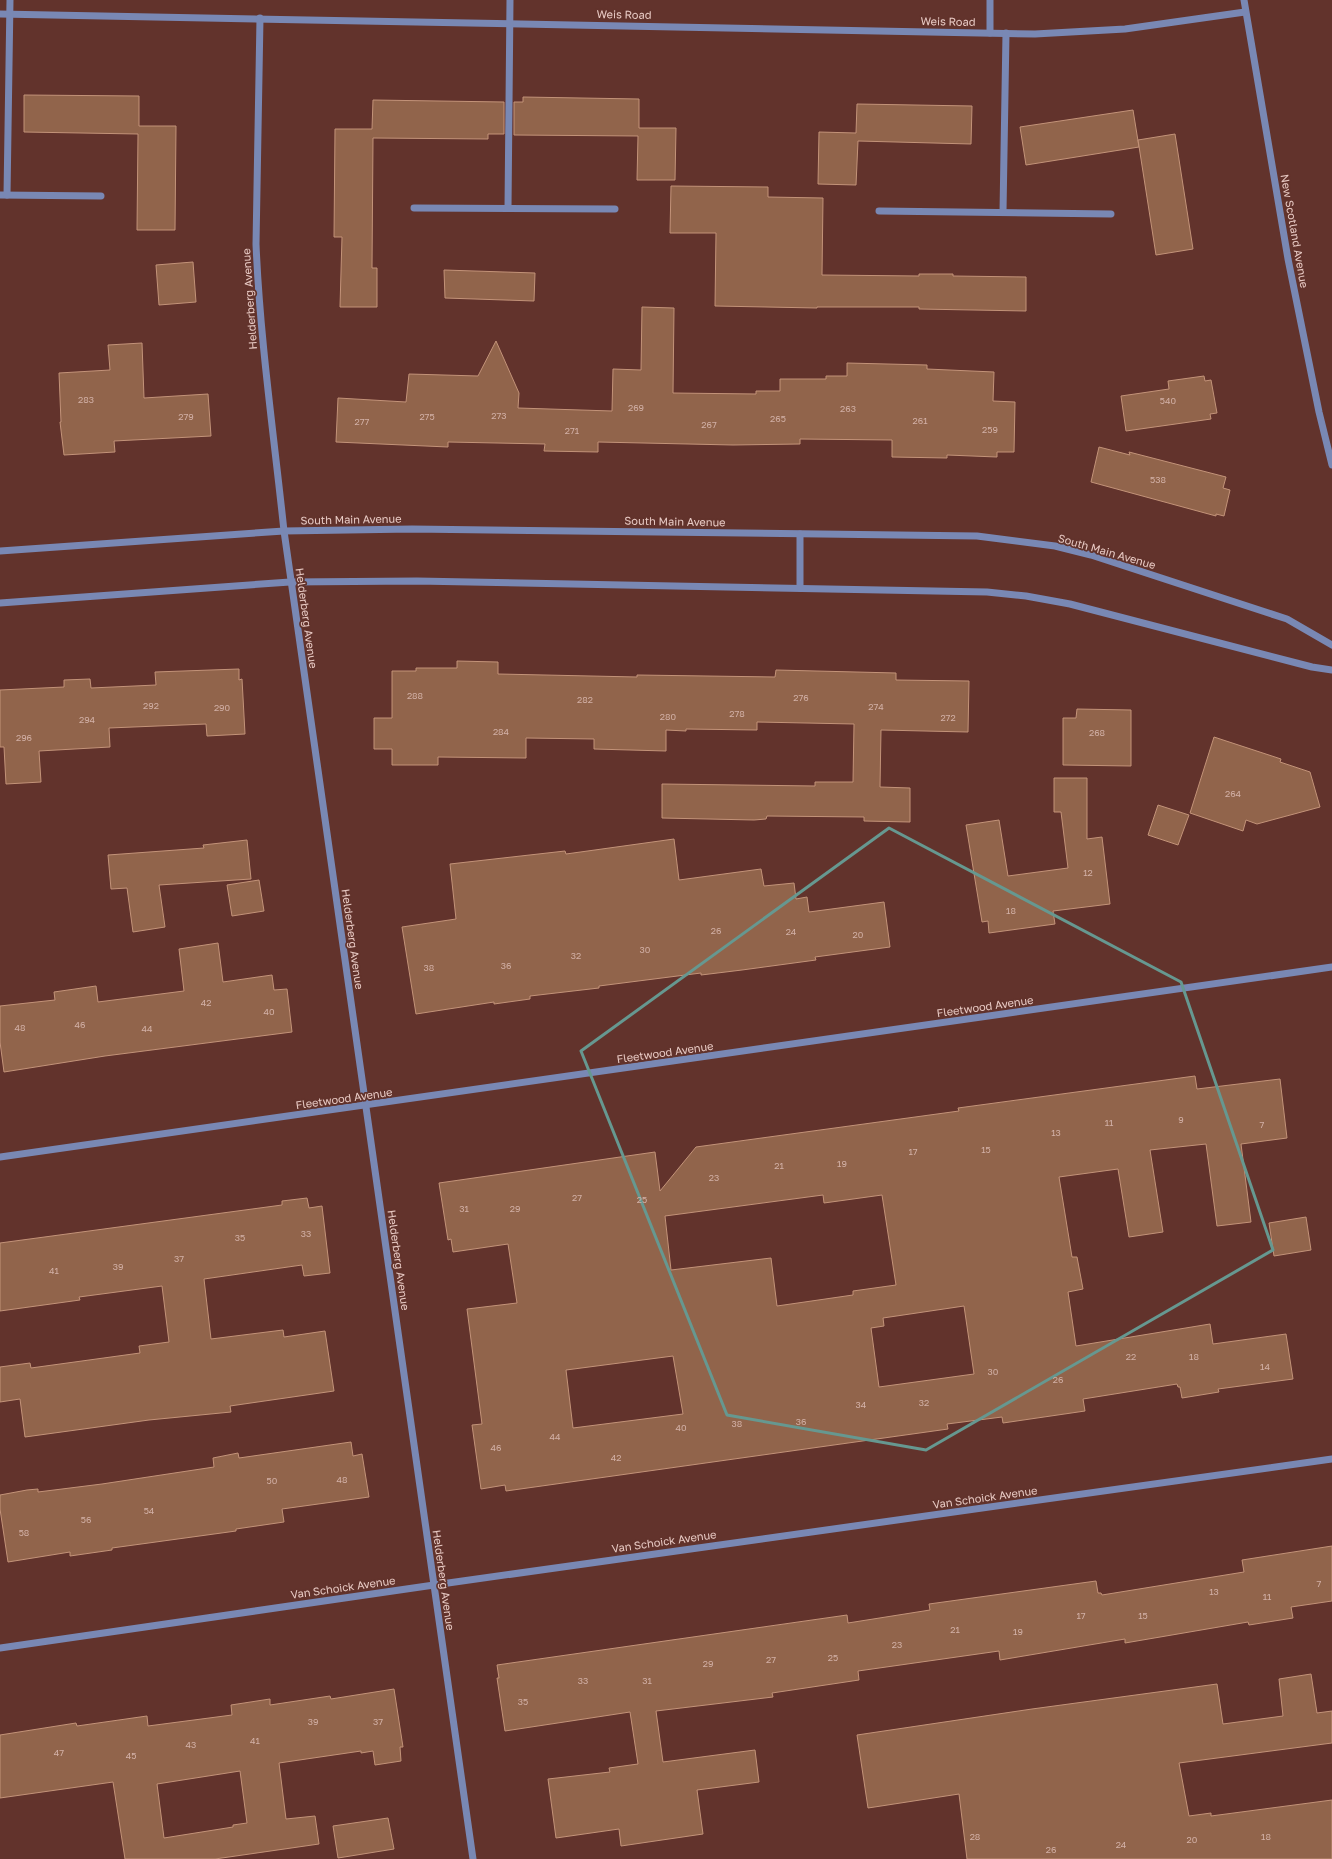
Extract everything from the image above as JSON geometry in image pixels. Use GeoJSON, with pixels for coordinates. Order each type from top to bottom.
{"type":"FeatureCollection","features":[{"type":"Feature","properties":{"kind":"street"},"geometry":{"type":"LineString","coordinates":[[10,0],[4,195],[101,196]]}},
{"type":"Feature","properties":{"kind":"street"},"geometry":{"type":"LineString","coordinates":[[508,208],[510,0]]}},
{"type":"Feature","properties":{"kind":"street"},"geometry":{"type":"LineString","coordinates":[[990,0],[990,33]]}},
{"type":"Feature","properties":{"kind":"street","name":"New Scotland Avenue"},"geometry":{"type":"LineString","coordinates":[[1244,0],[1288,259],[1319,412],[1332,465]]}},
{"type":"Feature","properties":{"kind":"street","name":"Weis Road"},"geometry":{"type":"LineString","coordinates":[[0,14],[1006,33],[1082,32],[1126,29],[1245,12]]}},
{"type":"Feature","properties":{"kind":"street","name":"Helderberg Avenue"},"geometry":{"type":"LineString","coordinates":[[260,18],[256,231],[257,277],[284,532],[290,582],[367,1106],[473,1859]]}},
{"type":"Feature","properties":{"kind":"street"},"geometry":{"type":"LineString","coordinates":[[1003,212],[1006,33]]}},
{"type":"Feature","properties":{"kind":"street"},"geometry":{"type":"LineString","coordinates":[[414,208],[615,209]]}},
{"type":"Feature","properties":{"kind":"street"},"geometry":{"type":"LineString","coordinates":[[879,211],[1111,214]]}},
{"type":"Feature","properties":{"kind":"street","name":"South Main Avenue"},"geometry":{"type":"LineString","coordinates":[[0,551],[284,532],[420,529],[977,536],[1055,546],[1091,555],[1287,619],[1332,645]]}},
{"type":"Feature","properties":{"kind":"street"},"geometry":{"type":"LineString","coordinates":[[800,534],[800,588]]}},
{"type":"Feature","properties":{"kind":"street"},"geometry":{"type":"LineString","coordinates":[[0,602],[290,582],[417,581],[987,592],[1026,596],[1070,604],[1312,667],[1332,670]]}},
{"type":"Feature","properties":{"kind":"street","name":"Fleetwood Avenue"},"geometry":{"type":"LineString","coordinates":[[0,1157],[1332,968]]}},
{"type":"Feature","properties":{"kind":"street","name":"Van Schoick Avenue"},"geometry":{"type":"LineString","coordinates":[[0,1648],[434,1585],[1332,1459]]}},
{"type":"Feature","properties":{"kind":"highlighted area"},"geometry":{"type":"Polygon","coordinates":[[[889,828],[1181,982],[1273,1250],[926,1450],[727,1415],[581,1051],[889,828]]]}},
{"type":"Feature","properties":{"kind":"building"},"geometry":{"type":"Polygon","coordinates":[[[24,95],[139,96],[139,126],[176,126],[175,230],[137,230],[138,134],[24,132],[24,95]]]}},
{"type":"Feature","properties":{"kind":"building"},"geometry":{"type":"Polygon","coordinates":[[[523,97],[639,99],[639,128],[676,128],[675,180],[637,180],[638,136],[514,135],[514,102],[523,102],[523,97]]]}},
{"type":"Feature","properties":{"kind":"building"},"geometry":{"type":"Polygon","coordinates":[[[373,100],[504,102],[504,134],[488,134],[488,139],[373,138],[372,268],[377,268],[377,307],[340,307],[342,237],[334,237],[335,129],[372,129],[373,100]]]}},
{"type":"Feature","properties":{"kind":"building"},"geometry":{"type":"Polygon","coordinates":[[[857,104],[972,106],[971,144],[858,141],[856,185],[818,184],[819,132],[856,133],[857,104]]]}},
{"type":"Feature","properties":{"kind":"building"},"geometry":{"type":"Polygon","coordinates":[[[1133,110],[1139,147],[1026,165],[1020,127],[1133,110]]]}},
{"type":"Feature","properties":{"kind":"building"},"geometry":{"type":"Polygon","coordinates":[[[1175,134],[1193,249],[1156,255],[1138,140],[1175,134]]]}},
{"type":"Feature","properties":{"kind":"building"},"geometry":{"type":"Polygon","coordinates":[[[671,186],[768,187],[768,197],[823,198],[822,275],[919,276],[919,274],[953,274],[953,276],[1026,277],[1026,311],[919,309],[919,307],[817,308],[715,306],[716,233],[670,233],[671,186]]]}},
{"type":"Feature","properties":{"kind":"building"},"geometry":{"type":"Polygon","coordinates":[[[193,262],[196,302],[159,305],[156,265],[193,262]]]}},
{"type":"Feature","properties":{"kind":"building"},"geometry":{"type":"Polygon","coordinates":[[[444,270],[535,273],[534,301],[445,298],[444,270]]]}},
{"type":"Feature","properties":{"kind":"building"},"geometry":{"type":"Polygon","coordinates":[[[642,307],[674,308],[673,393],[756,394],[756,391],[780,391],[780,379],[826,379],[826,376],[847,376],[847,363],[927,365],[927,369],[994,372],[993,401],[1015,402],[1014,452],[997,452],[997,457],[947,455],[947,458],[892,457],[892,440],[800,439],[800,444],[733,445],[598,442],[598,452],[544,451],[545,444],[448,442],[448,447],[336,442],[338,398],[406,402],[409,374],[478,376],[496,341],[519,393],[518,408],[612,411],[613,369],[641,370],[642,307]]]}},
{"type":"Feature","properties":{"kind":"building"},"geometry":{"type":"Polygon","coordinates":[[[142,343],[144,398],[208,394],[211,436],[114,441],[115,452],[64,455],[60,422],[59,373],[110,370],[108,345],[142,343]]]}},
{"type":"Feature","properties":{"kind":"building"},"geometry":{"type":"Polygon","coordinates":[[[1204,376],[1205,381],[1211,380],[1217,413],[1210,414],[1211,419],[1126,431],[1121,396],[1169,389],[1168,381],[1204,376]]]}},
{"type":"Feature","properties":{"kind":"building"},"geometry":{"type":"Polygon","coordinates":[[[1099,447],[1130,455],[1129,452],[1226,477],[1223,488],[1230,490],[1224,516],[1216,514],[1216,516],[1091,482],[1099,447]]]}},
{"type":"Feature","properties":{"kind":"building"},"geometry":{"type":"Polygon","coordinates":[[[457,661],[498,662],[498,674],[637,677],[637,675],[775,677],[776,670],[896,673],[896,680],[969,681],[968,732],[881,730],[880,787],[910,788],[910,822],[864,821],[864,817],[767,816],[766,819],[754,820],[662,818],[662,784],[815,786],[815,782],[853,782],[854,724],[757,722],[757,730],[666,730],[666,751],[594,749],[594,739],[526,738],[526,758],[438,757],[438,765],[392,765],[392,749],[374,749],[374,718],[392,718],[392,671],[416,671],[416,668],[457,668],[457,661]]]}},
{"type":"Feature","properties":{"kind":"building"},"geometry":{"type":"Polygon","coordinates":[[[239,669],[239,680],[242,679],[245,734],[207,736],[206,724],[109,728],[110,747],[39,751],[41,782],[6,784],[4,747],[0,747],[0,690],[64,687],[64,680],[90,679],[91,688],[156,685],[155,672],[239,669]]]}},
{"type":"Feature","properties":{"kind":"building"},"geometry":{"type":"Polygon","coordinates":[[[1077,709],[1131,710],[1131,766],[1063,765],[1063,718],[1076,718],[1077,709]]]}},
{"type":"Feature","properties":{"kind":"building"},"geometry":{"type":"Polygon","coordinates":[[[1214,737],[1281,759],[1280,762],[1310,772],[1320,807],[1257,824],[1246,820],[1243,831],[1190,813],[1214,737]]]}},
{"type":"Feature","properties":{"kind":"building"},"geometry":{"type":"Polygon","coordinates":[[[1054,778],[1087,778],[1087,839],[1102,837],[1110,904],[1053,911],[1055,924],[989,933],[988,921],[982,922],[966,825],[999,820],[1008,876],[1068,868],[1061,812],[1054,812],[1054,778]]]}},
{"type":"Feature","properties":{"kind":"building"},"geometry":{"type":"Polygon","coordinates":[[[1158,805],[1189,815],[1178,845],[1148,835],[1158,805]]]}},
{"type":"Feature","properties":{"kind":"building"},"geometry":{"type":"Polygon","coordinates":[[[674,839],[679,880],[761,869],[764,886],[794,883],[796,899],[807,897],[809,912],[884,902],[890,947],[815,957],[816,960],[701,975],[701,973],[599,986],[599,988],[530,996],[530,999],[494,1004],[494,1002],[416,1014],[402,927],[456,919],[450,864],[565,851],[566,854],[674,839]]]}},
{"type":"Feature","properties":{"kind":"building"},"geometry":{"type":"Polygon","coordinates":[[[247,840],[251,879],[159,885],[165,927],[133,932],[127,888],[111,889],[108,855],[204,848],[203,845],[247,840]]]}},
{"type":"Feature","properties":{"kind":"building"},"geometry":{"type":"Polygon","coordinates":[[[259,880],[264,911],[232,916],[227,885],[259,880]]]}},
{"type":"Feature","properties":{"kind":"building"},"geometry":{"type":"Polygon","coordinates":[[[218,943],[223,982],[272,975],[274,990],[287,989],[292,1032],[105,1056],[4,1072],[0,1042],[0,1006],[55,1000],[54,992],[96,986],[98,1002],[184,991],[179,949],[218,943]]]}},
{"type":"Feature","properties":{"kind":"building"},"geometry":{"type":"Polygon","coordinates":[[[1195,1076],[1197,1089],[1280,1079],[1287,1138],[1241,1144],[1251,1222],[1217,1226],[1206,1144],[1150,1150],[1163,1232],[1129,1237],[1118,1169],[1059,1177],[1072,1257],[1077,1257],[1083,1289],[1068,1292],[1076,1346],[1210,1324],[1213,1344],[1286,1334],[1293,1379],[1218,1389],[1219,1392],[1182,1398],[1180,1387],[1178,1387],[1177,1384],[1083,1399],[1085,1411],[1003,1423],[1002,1417],[947,1424],[948,1429],[506,1491],[505,1485],[481,1489],[472,1425],[482,1424],[467,1309],[517,1303],[508,1244],[453,1252],[451,1239],[448,1240],[439,1183],[655,1152],[660,1191],[696,1147],[959,1111],[958,1108],[1195,1076]],[[823,1195],[665,1216],[671,1270],[771,1258],[777,1306],[853,1295],[853,1291],[896,1285],[882,1195],[824,1203],[823,1195]],[[964,1306],[883,1318],[884,1326],[871,1328],[879,1387],[974,1374],[964,1306]],[[673,1356],[566,1370],[573,1428],[683,1414],[673,1356]]]}},
{"type":"Feature","properties":{"kind":"building"},"geometry":{"type":"Polygon","coordinates":[[[307,1198],[309,1208],[322,1206],[330,1273],[304,1276],[302,1265],[204,1279],[211,1339],[283,1330],[284,1337],[325,1331],[334,1391],[230,1406],[231,1412],[149,1420],[25,1437],[20,1399],[0,1402],[0,1367],[30,1363],[31,1368],[140,1353],[139,1346],[169,1342],[162,1286],[79,1297],[80,1300],[0,1311],[0,1243],[282,1205],[282,1201],[307,1198]]]}},
{"type":"Feature","properties":{"kind":"building"},"geometry":{"type":"Polygon","coordinates":[[[1306,1217],[1311,1250],[1274,1256],[1269,1223],[1306,1217]]]}},
{"type":"Feature","properties":{"kind":"building"},"geometry":{"type":"Polygon","coordinates":[[[351,1442],[353,1456],[362,1454],[369,1497],[282,1509],[284,1522],[236,1529],[236,1531],[112,1548],[112,1550],[70,1556],[70,1552],[8,1562],[0,1509],[0,1495],[27,1490],[38,1489],[38,1492],[102,1484],[214,1467],[213,1458],[238,1453],[239,1458],[351,1442]]]}},
{"type":"Feature","properties":{"kind":"building"},"geometry":{"type":"Polygon","coordinates":[[[1332,1546],[1332,1601],[1291,1607],[1293,1618],[1249,1625],[1248,1622],[1125,1643],[1125,1639],[1000,1660],[999,1651],[858,1671],[859,1680],[772,1693],[773,1697],[656,1711],[663,1762],[755,1750],[759,1782],[697,1790],[703,1834],[621,1846],[619,1829],[556,1838],[548,1779],[610,1772],[609,1768],[638,1764],[630,1712],[505,1731],[497,1678],[499,1678],[497,1665],[847,1615],[848,1623],[930,1610],[929,1604],[1096,1581],[1098,1593],[1101,1593],[1102,1595],[1244,1572],[1242,1560],[1332,1546]]]}},
{"type":"Feature","properties":{"kind":"building"},"geometry":{"type":"Polygon","coordinates":[[[1311,1674],[1317,1713],[1332,1711],[1332,1743],[1179,1763],[1189,1816],[1211,1813],[1211,1816],[1332,1800],[1332,1859],[967,1859],[959,1794],[868,1808],[857,1735],[1217,1684],[1223,1724],[1283,1716],[1279,1679],[1311,1674]]]}},
{"type":"Feature","properties":{"kind":"building"},"geometry":{"type":"Polygon","coordinates":[[[394,1689],[403,1747],[400,1747],[401,1761],[375,1765],[373,1751],[361,1753],[361,1751],[279,1763],[286,1819],[315,1816],[319,1844],[215,1859],[125,1859],[113,1782],[0,1798],[0,1735],[76,1723],[77,1726],[147,1716],[148,1726],[232,1715],[231,1705],[270,1699],[270,1705],[330,1696],[331,1699],[394,1689]],[[240,1771],[157,1784],[164,1838],[233,1827],[233,1825],[247,1823],[240,1771]]]}},
{"type":"Feature","properties":{"kind":"building"},"geometry":{"type":"Polygon","coordinates":[[[388,1818],[394,1849],[338,1858],[333,1826],[388,1818]]]}}]}
